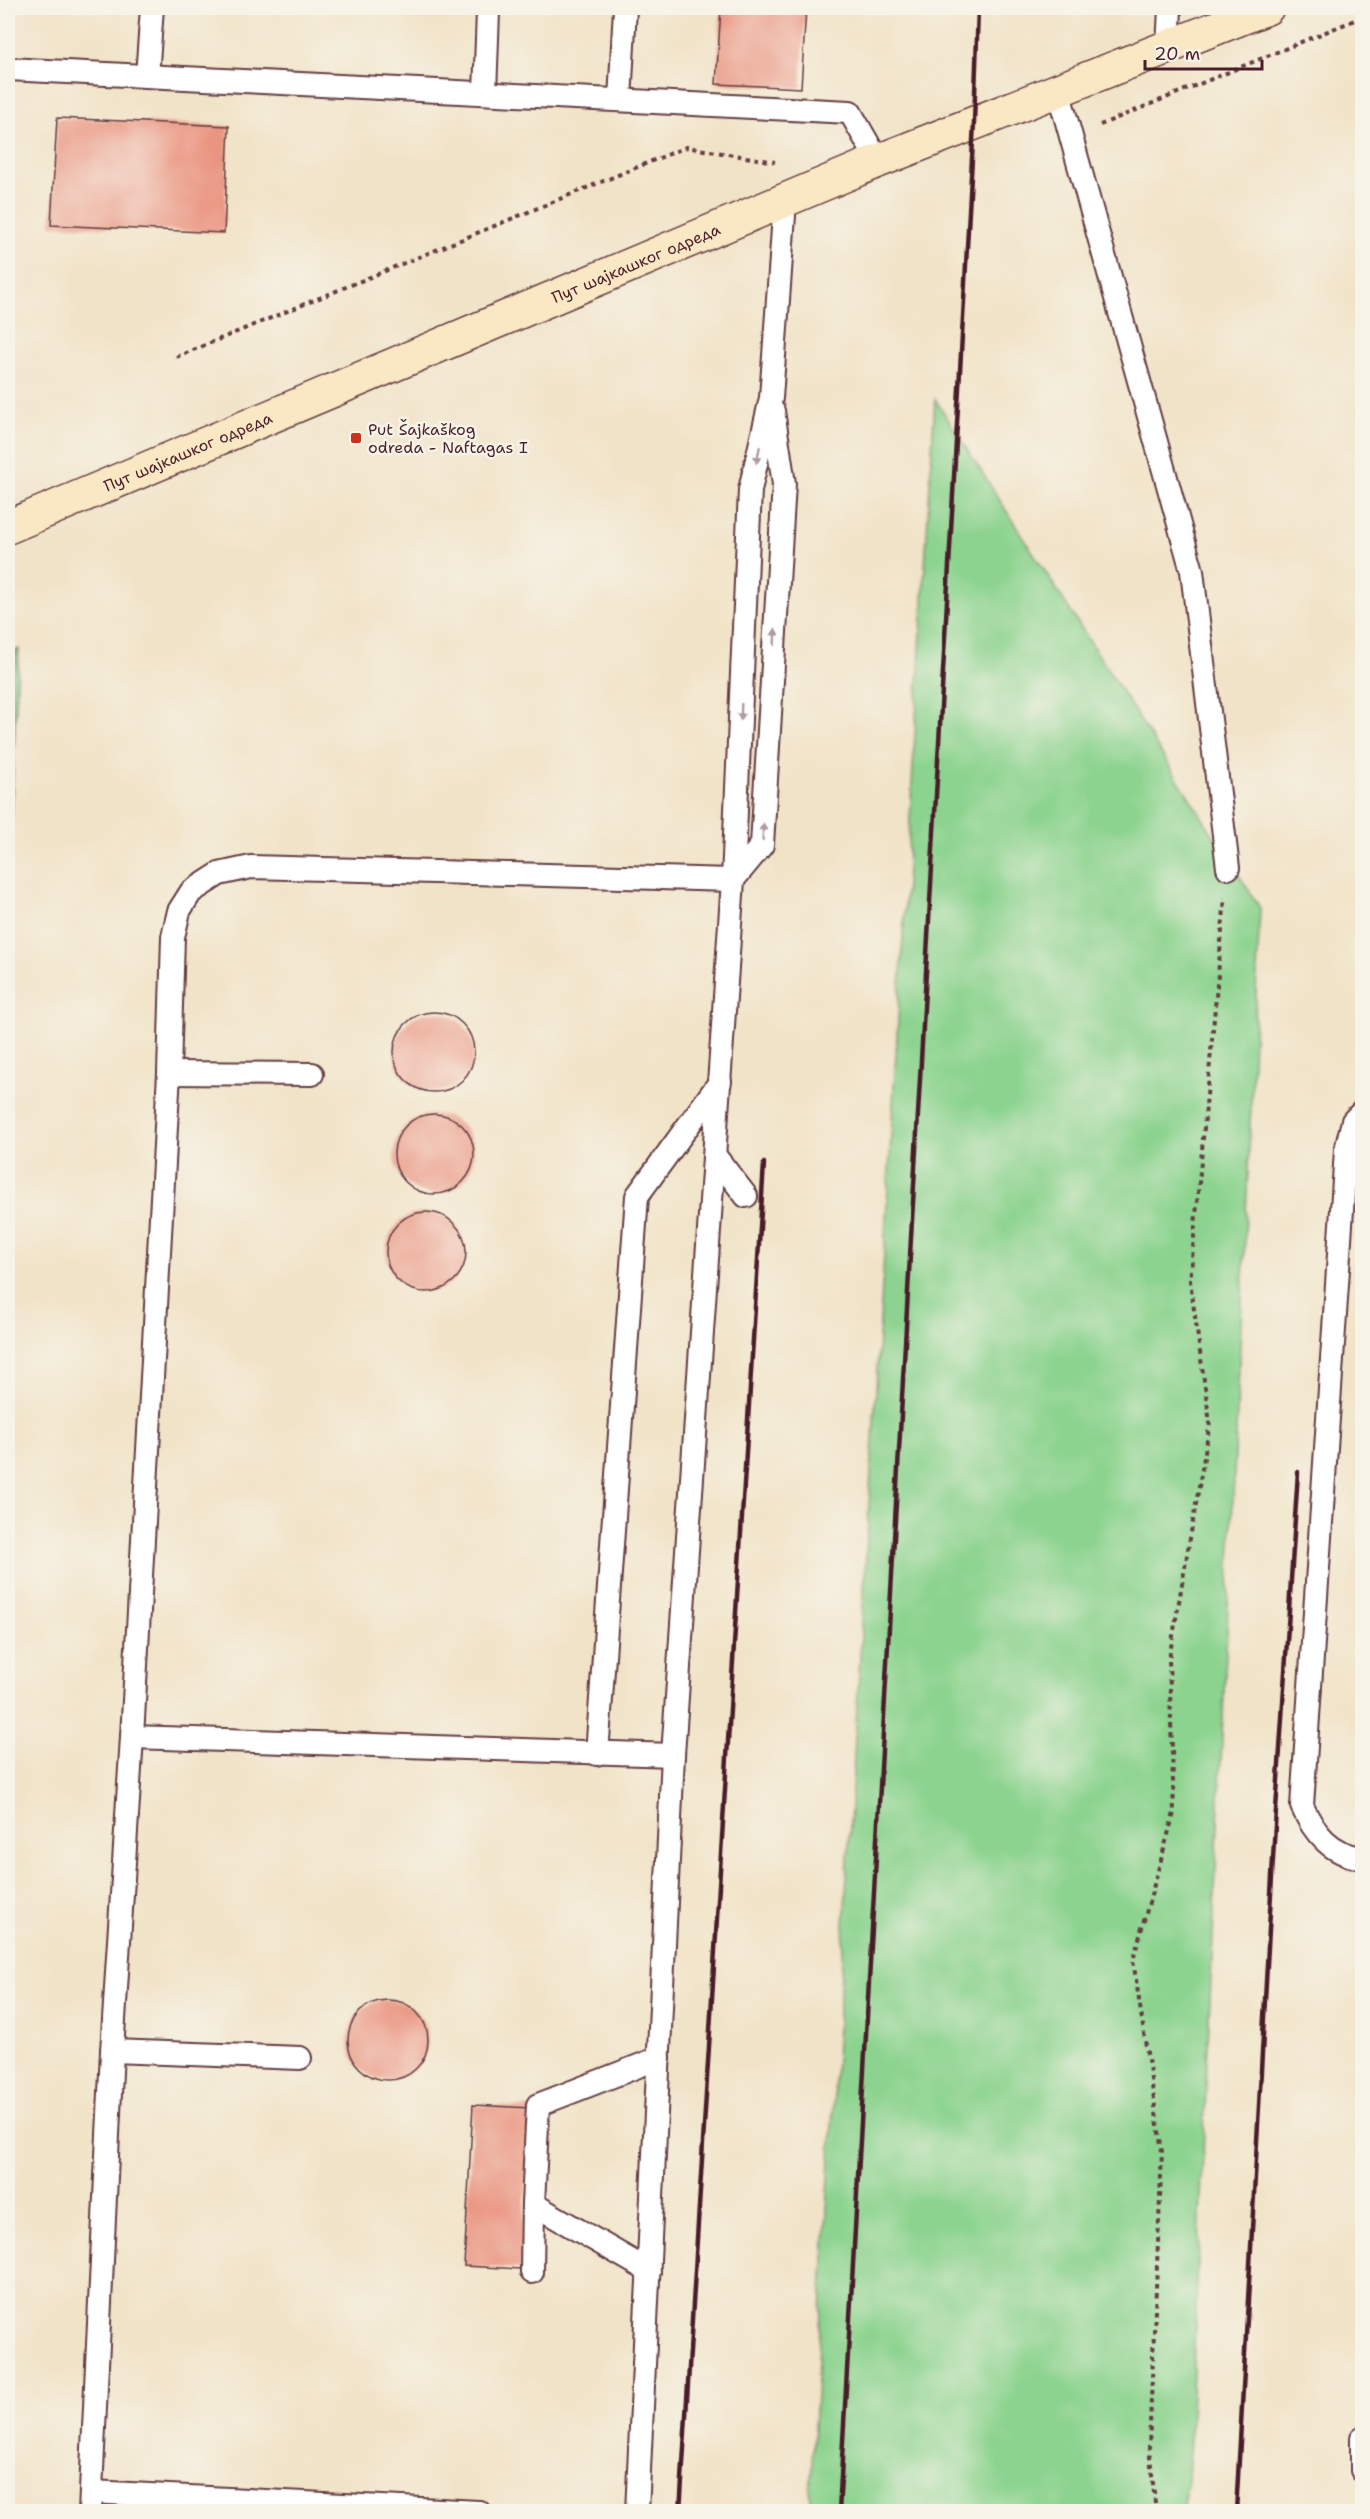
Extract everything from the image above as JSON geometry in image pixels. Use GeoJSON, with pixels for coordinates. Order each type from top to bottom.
{"type":"FeatureCollection","features":[{"type":"Feature","properties":{"kind":"street","name":"Пут шајкашког одреда"},"geometry":{"type":"LineString","coordinates":[[8,527],[878,161],[1267,8]]}},
{"type":"Feature","properties":{"kind":"lane"},"geometry":{"type":"LineString","coordinates":[[147,76],[152,8]]}},
{"type":"Feature","properties":{"kind":"lane"},"geometry":{"type":"LineString","coordinates":[[620,100],[625,8]]}},
{"type":"Feature","properties":{"kind":"lane"},"geometry":{"type":"LineString","coordinates":[[1168,48],[1170,8]]}},
{"type":"Feature","properties":{"kind":"lane"},"geometry":{"type":"LineString","coordinates":[[485,93],[488,12]]}},
{"type":"Feature","properties":{"kind":"lane"},"geometry":{"type":"LineString","coordinates":[[8,69],[850,112],[878,161]]}},
{"type":"Feature","properties":{"kind":"lane"},"geometry":{"type":"LineString","coordinates":[[1058,90],[1192,571],[1228,868]]}},
{"type":"Feature","properties":{"kind":"lane"},"geometry":{"type":"LineString","coordinates":[[637,2511],[674,1755],[733,880],[750,490],[771,398],[785,201]]}},
{"type":"Feature","properties":{"kind":"lane"},"geometry":{"type":"LineString","coordinates":[[733,880],[762,845],[784,484],[771,398]]}},
{"type":"Feature","properties":{"kind":"lane"},"geometry":{"type":"LineString","coordinates":[[479,2511],[91,2502],[112,2051],[169,1073],[173,937],[179,911],[191,892],[219,874],[251,867],[733,880]]}},
{"type":"Feature","properties":{"kind":"lane"},"geometry":{"type":"LineString","coordinates":[[169,1073],[312,1074]]}},
{"type":"Feature","properties":{"kind":"lane"},"geometry":{"type":"LineString","coordinates":[[597,1754],[636,1196],[720,1082]]}},
{"type":"Feature","properties":{"kind":"lane"},"geometry":{"type":"LineString","coordinates":[[1362,1112],[1353,1121],[1346,1150],[1302,1806],[1310,1825],[1326,1845],[1362,1858]]}},
{"type":"Feature","properties":{"kind":"lane"},"geometry":{"type":"LineString","coordinates":[[714,1156],[746,1196]]}},
{"type":"Feature","properties":{"kind":"lane"},"geometry":{"type":"LineString","coordinates":[[132,1737],[674,1755]]}},
{"type":"Feature","properties":{"kind":"lane"},"geometry":{"type":"LineString","coordinates":[[112,2051],[300,2058]]}},
{"type":"Feature","properties":{"kind":"lane"},"geometry":{"type":"LineString","coordinates":[[532,2272],[538,2105],[659,2058]]}},
{"type":"Feature","properties":{"kind":"lane"},"geometry":{"type":"LineString","coordinates":[[533,2204],[649,2271]]}},
{"type":"Feature","properties":{"kind":"lane"},"geometry":{"type":"LineString","coordinates":[[1362,2438],[1362,2470]]}},
{"type":"Feature","properties":{"kind":"path"},"geometry":{"type":"LineString","coordinates":[[1071,137],[1362,17]]}},
{"type":"Feature","properties":{"kind":"path"},"geometry":{"type":"LineString","coordinates":[[176,357],[686,147],[772,163],[783,159]]}},
{"type":"Feature","properties":{"kind":"path"},"geometry":{"type":"LineString","coordinates":[[1156,2511],[1149,2446],[1162,2152],[1133,1960],[1174,1813],[1169,1659],[1210,1423],[1190,1281],[1228,868]]}},
{"type":"Feature","properties":{"kind":"green space"},"geometry":{"type":"Polygon","coordinates":[[[935,399],[1260,908],[1188,2480],[1182,2511],[809,2512],[935,399]]]}},
{"type":"Feature","properties":{"kind":"green space"},"geometry":{"type":"Polygon","coordinates":[[[19,649],[8,869],[8,654],[19,649]]]}},
{"type":"Feature","properties":{"kind":"building"},"geometry":{"type":"Polygon","coordinates":[[[721,8],[806,8],[801,88],[716,84],[721,8]]]}},
{"type":"Feature","properties":{"kind":"building"},"geometry":{"type":"Polygon","coordinates":[[[57,118],[229,126],[224,233],[51,225],[57,118]]]}},
{"type":"Feature","properties":{"kind":"building"},"geometry":{"type":"Polygon","coordinates":[[[434,1012],[449,1015],[462,1024],[471,1037],[474,1052],[471,1067],[462,1080],[449,1089],[434,1092],[419,1089],[406,1080],[397,1067],[394,1052],[397,1037],[406,1024],[419,1015],[434,1012]]]}},
{"type":"Feature","properties":{"kind":"building"},"geometry":{"type":"Polygon","coordinates":[[[434,1114],[449,1117],[462,1126],[471,1139],[474,1154],[471,1169],[462,1182],[449,1191],[434,1194],[419,1191],[406,1182],[397,1169],[394,1154],[397,1139],[406,1126],[419,1117],[434,1114]]]}},
{"type":"Feature","properties":{"kind":"building"},"geometry":{"type":"Polygon","coordinates":[[[426,1212],[441,1215],[454,1224],[463,1237],[466,1252],[463,1267],[454,1280],[441,1289],[426,1292],[411,1289],[398,1280],[389,1267],[386,1252],[389,1237],[398,1224],[411,1215],[426,1212]]]}},
{"type":"Feature","properties":{"kind":"building"},"geometry":{"type":"Polygon","coordinates":[[[388,2000],[403,2003],[416,2012],[425,2025],[428,2040],[425,2055],[416,2068],[403,2077],[388,2080],[373,2077],[360,2068],[351,2055],[348,2040],[351,2025],[360,2012],[373,2003],[388,2000]]]}},
{"type":"Feature","properties":{"kind":"building"},"geometry":{"type":"Polygon","coordinates":[[[473,2105],[531,2108],[521,2269],[464,2266],[473,2105]]]}},
{"type":"Feature","properties":{"kind":"railway"},"geometry":{"type":"LineString","coordinates":[[839,2512],[974,123],[978,8]]}},
{"type":"Feature","properties":{"kind":"railway"},"geometry":{"type":"LineString","coordinates":[[680,2512],[764,1163]]}},
{"type":"Feature","properties":{"kind":"railway"},"geometry":{"type":"LineString","coordinates":[[1236,2512],[1274,1841],[1298,1472]]}},
{"type":"Feature","properties":{"kind":"place","name":"Put Šajkaškog odreda - Naftagas I"},"geometry":{"type":"Point","coordinates":[356,438]}}]}
